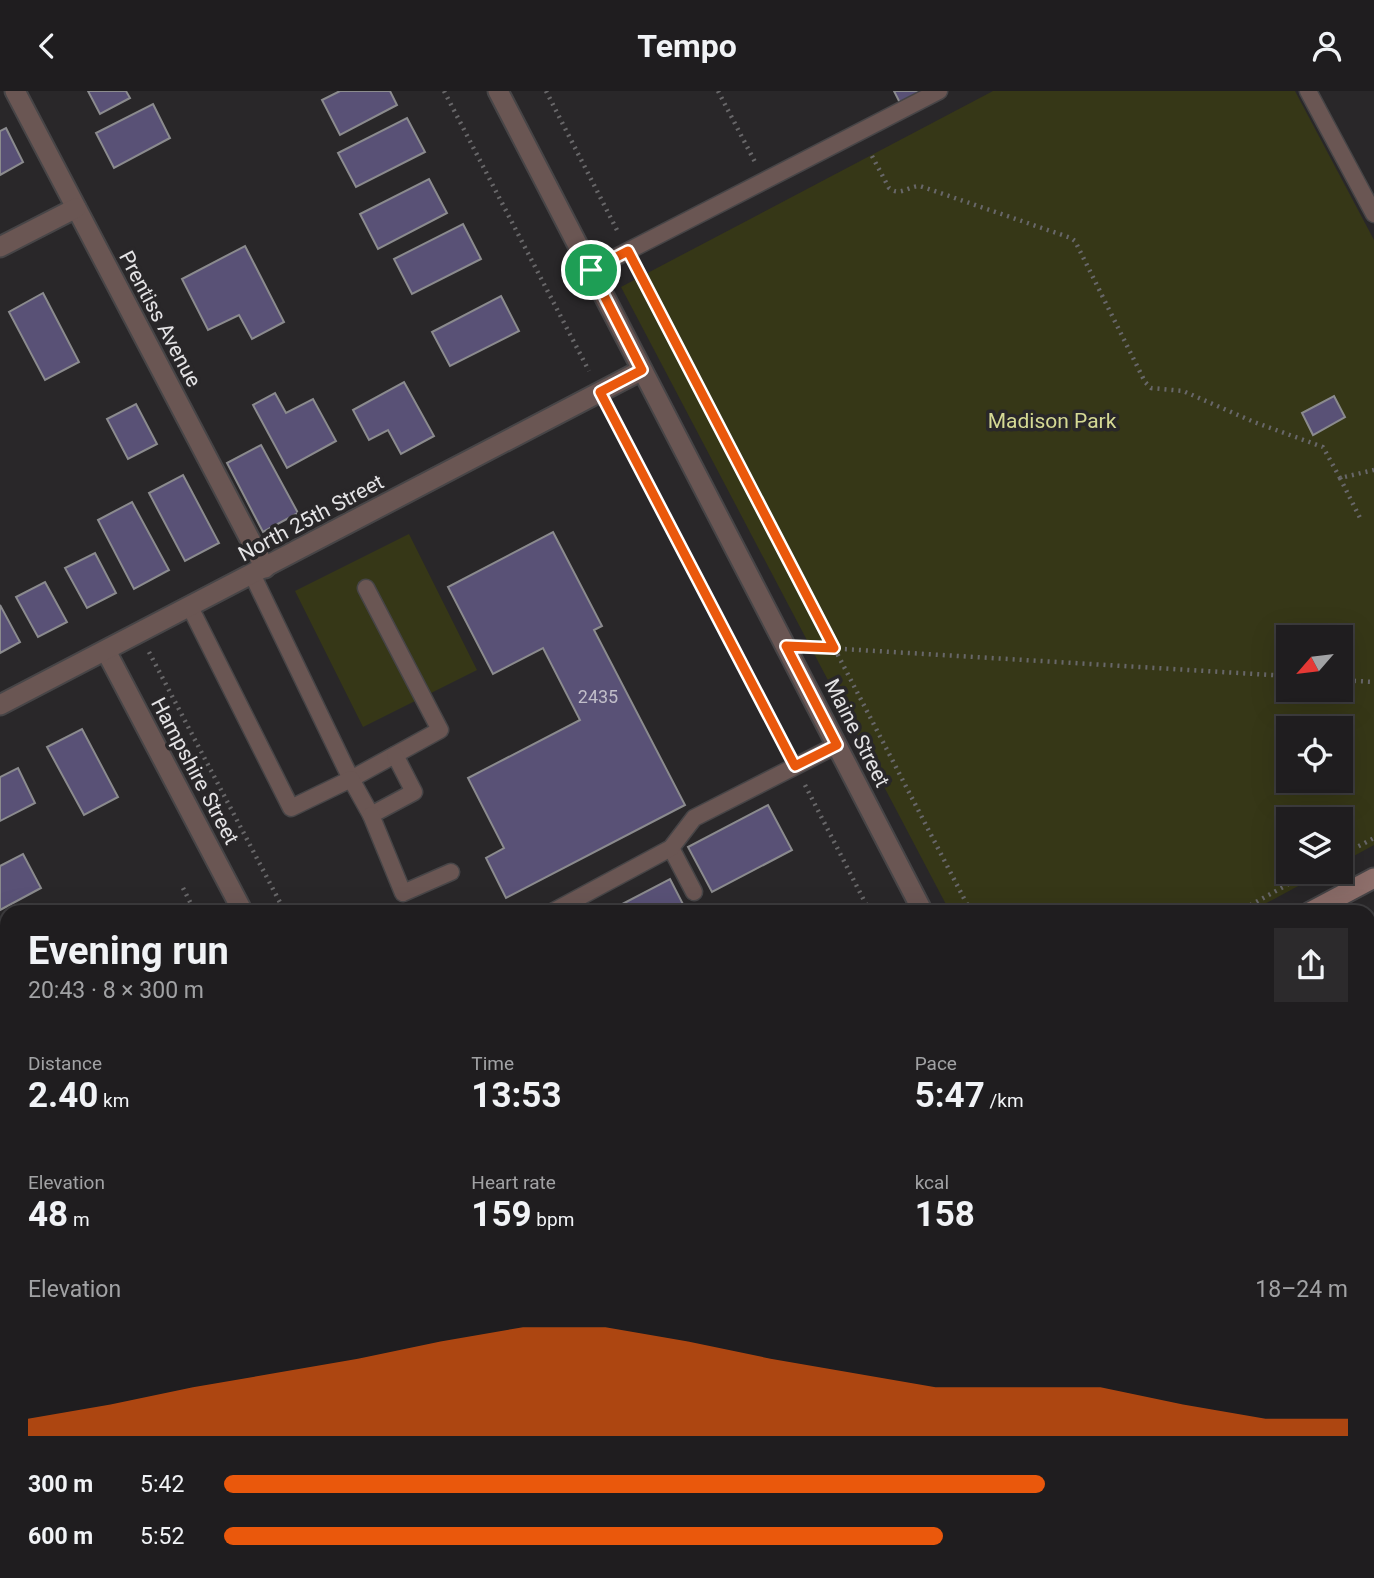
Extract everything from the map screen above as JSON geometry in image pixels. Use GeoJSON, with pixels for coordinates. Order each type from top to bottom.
{"type":"FeatureCollection","features":[{"type":"Feature","properties":{"kind":"main road"},"geometry":{"type":"LineString","coordinates":[[1323,905],[1374,878]]}},
{"type":"Feature","properties":{"kind":"street","name":"Prentiss Avenue"},"geometry":{"type":"LineString","coordinates":[[15,91],[258,571]]}},
{"type":"Feature","properties":{"kind":"street","name":"Maine Street"},"geometry":{"type":"LineString","coordinates":[[498,91],[919,905]]}},
{"type":"Feature","properties":{"kind":"street"},"geometry":{"type":"LineString","coordinates":[[0,247],[76,208]]}},
{"type":"Feature","properties":{"kind":"street","name":"North 25th Street"},"geometry":{"type":"LineString","coordinates":[[0,705],[642,370]]}},
{"type":"Feature","properties":{"kind":"street","name":"Hampshire Street"},"geometry":{"type":"LineString","coordinates":[[106,651],[239,905]]}},
{"type":"Feature","properties":{"kind":"lane"},"geometry":{"type":"LineString","coordinates":[[591,270],[939,91]]}},
{"type":"Feature","properties":{"kind":"lane"},"geometry":{"type":"LineString","coordinates":[[1307,91],[1374,214]]}},
{"type":"Feature","properties":{"kind":"lane"},"geometry":{"type":"LineString","coordinates":[[258,571],[351,779],[371,815],[403,893],[451,873]]}},
{"type":"Feature","properties":{"kind":"lane"},"geometry":{"type":"LineString","coordinates":[[190,607],[291,808],[351,779],[440,730],[366,588]]}},
{"type":"Feature","properties":{"kind":"lane"},"geometry":{"type":"LineString","coordinates":[[565,905],[670,848],[694,818],[837,745]]}},
{"type":"Feature","properties":{"kind":"lane"},"geometry":{"type":"LineString","coordinates":[[371,815],[414,792],[396,755]]}},
{"type":"Feature","properties":{"kind":"lane"},"geometry":{"type":"LineString","coordinates":[[670,848],[694,892]]}},
{"type":"Feature","properties":{"kind":"path"},"geometry":{"type":"LineString","coordinates":[[444,91],[866,905]]}},
{"type":"Feature","properties":{"kind":"path"},"geometry":{"type":"LineString","coordinates":[[545,91],[967,905]]}},
{"type":"Feature","properties":{"kind":"path"},"geometry":{"type":"LineString","coordinates":[[718,91],[765,181]]}},
{"type":"Feature","properties":{"kind":"path"},"geometry":{"type":"LineString","coordinates":[[872,156],[893,191],[903,192],[920,186],[1071,238],[1079,246],[1148,387],[1183,391],[1254,422],[1324,447],[1361,520]]}},
{"type":"Feature","properties":{"kind":"path"},"geometry":{"type":"LineString","coordinates":[[1340,478],[1374,470]]}},
{"type":"Feature","properties":{"kind":"path"},"geometry":{"type":"LineString","coordinates":[[139,633],[281,905]]}},
{"type":"Feature","properties":{"kind":"path"},"geometry":{"type":"LineString","coordinates":[[786,646],[1276,675]]}},
{"type":"Feature","properties":{"kind":"path"},"geometry":{"type":"LineString","coordinates":[[1353,681],[1374,682]]}},
{"type":"Feature","properties":{"kind":"path"},"geometry":{"type":"LineString","coordinates":[[1353,849],[1374,838]]}},
{"type":"Feature","properties":{"kind":"path"},"geometry":{"type":"LineString","coordinates":[[1251,905],[1289,884]]}},
{"type":"Feature","properties":{"kind":"path"},"geometry":{"type":"LineString","coordinates":[[183,888],[192,905]]}},
{"type":"Feature","properties":{"kind":"green space","name":"Madison Park"},"geometry":{"type":"Polygon","coordinates":[[[993,91],[1295,91],[1374,240],[1374,845],[1353,856],[1353,807],[1276,807],[1276,884],[1302,884],[1263,905],[946,905],[621,287],[993,91]]]}},
{"type":"Feature","properties":{"kind":"green space"},"geometry":{"type":"Polygon","coordinates":[[[409,534],[477,670],[363,727],[295,591],[409,534]]]}},
{"type":"Feature","properties":{"kind":"building"},"geometry":{"type":"Polygon","coordinates":[[[88,91],[126,91],[130,98],[100,114],[88,91]]]}},
{"type":"Feature","properties":{"kind":"building"},"geometry":{"type":"Polygon","coordinates":[[[340,91],[390,91],[397,105],[340,135],[322,100],[340,91]]]}},
{"type":"Feature","properties":{"kind":"building"},"geometry":{"type":"Polygon","coordinates":[[[894,91],[922,91],[900,103],[894,91]]]}},
{"type":"Feature","properties":{"kind":"building"},"geometry":{"type":"Polygon","coordinates":[[[153,104],[170,138],[114,168],[96,133],[153,104]]]}},
{"type":"Feature","properties":{"kind":"building"},"geometry":{"type":"Polygon","coordinates":[[[407,118],[425,152],[356,187],[338,153],[407,118]]]}},
{"type":"Feature","properties":{"kind":"building"},"geometry":{"type":"Polygon","coordinates":[[[6,128],[23,162],[0,175],[0,131],[6,128]]]}},
{"type":"Feature","properties":{"kind":"building"},"geometry":{"type":"Polygon","coordinates":[[[429,179],[447,213],[378,249],[360,214],[429,179]]]}},
{"type":"Feature","properties":{"kind":"building"},"geometry":{"type":"Polygon","coordinates":[[[463,224],[481,259],[412,294],[394,259],[463,224]]]}},
{"type":"Feature","properties":{"kind":"building"},"geometry":{"type":"Polygon","coordinates":[[[245,246],[284,322],[252,339],[239,315],[208,330],[182,279],[245,246]]]}},
{"type":"Feature","properties":{"kind":"building"},"geometry":{"type":"Polygon","coordinates":[[[43,293],[79,362],[45,380],[9,312],[43,293]]]}},
{"type":"Feature","properties":{"kind":"building"},"geometry":{"type":"Polygon","coordinates":[[[501,296],[519,331],[450,366],[432,332],[501,296]]]}},
{"type":"Feature","properties":{"kind":"building"},"geometry":{"type":"Polygon","coordinates":[[[404,382],[434,436],[401,454],[388,430],[369,440],[353,410],[404,382]]]}},
{"type":"Feature","properties":{"kind":"building"},"geometry":{"type":"Polygon","coordinates":[[[275,393],[286,413],[313,399],[336,441],[287,468],[253,405],[275,393]]]}},
{"type":"Feature","properties":{"kind":"building"},"geometry":{"type":"Polygon","coordinates":[[[1334,396],[1345,417],[1313,435],[1302,413],[1334,396]]]}},
{"type":"Feature","properties":{"kind":"building"},"geometry":{"type":"Polygon","coordinates":[[[136,404],[157,444],[128,459],[107,419],[136,404]]]}},
{"type":"Feature","properties":{"kind":"building"},"geometry":{"type":"Polygon","coordinates":[[[261,445],[298,513],[263,532],[227,463],[261,445]]]}},
{"type":"Feature","properties":{"kind":"building"},"geometry":{"type":"Polygon","coordinates":[[[183,475],[219,543],[185,561],[149,493],[183,475]]]}},
{"type":"Feature","properties":{"kind":"building"},"geometry":{"type":"Polygon","coordinates":[[[132,502],[169,570],[134,589],[98,520],[132,502]]]}},
{"type":"Feature","properties":{"kind":"building"},"geometry":{"type":"Polygon","coordinates":[[[553,532],[602,626],[594,630],[685,805],[506,898],[486,858],[504,848],[468,778],[580,720],[543,648],[493,674],[448,587],[553,532]]]}},
{"type":"Feature","properties":{"kind":"building"},"geometry":{"type":"Polygon","coordinates":[[[95,553],[116,593],[87,608],[65,568],[95,553]]]}},
{"type":"Feature","properties":{"kind":"building"},"geometry":{"type":"Polygon","coordinates":[[[45,582],[67,622],[38,637],[16,597],[45,582]]]}},
{"type":"Feature","properties":{"kind":"building"},"geometry":{"type":"Polygon","coordinates":[[[0,605],[20,642],[0,653],[0,605]]]}},
{"type":"Feature","properties":{"kind":"building"},"geometry":{"type":"Polygon","coordinates":[[[82,729],[118,797],[84,815],[47,747],[82,729]]]}},
{"type":"Feature","properties":{"kind":"building"},"geometry":{"type":"Polygon","coordinates":[[[18,768],[35,803],[0,821],[0,777],[18,768]]]}},
{"type":"Feature","properties":{"kind":"building"},"geometry":{"type":"Polygon","coordinates":[[[768,805],[792,850],[712,892],[688,847],[768,805]]]}},
{"type":"Feature","properties":{"kind":"building"},"geometry":{"type":"Polygon","coordinates":[[[23,854],[41,888],[9,905],[0,905],[0,866],[23,854]]]}},
{"type":"Feature","properties":{"kind":"building"},"geometry":{"type":"Polygon","coordinates":[[[670,879],[683,905],[620,905],[670,879]]]}},
{"type":"Feature","properties":{"kind":"route"},"geometry":{"type":"LineString","coordinates":[[628,251],[834,648],[786,646],[837,745],[795,766],[600,392],[642,370],[591,270],[628,251]]}}]}
